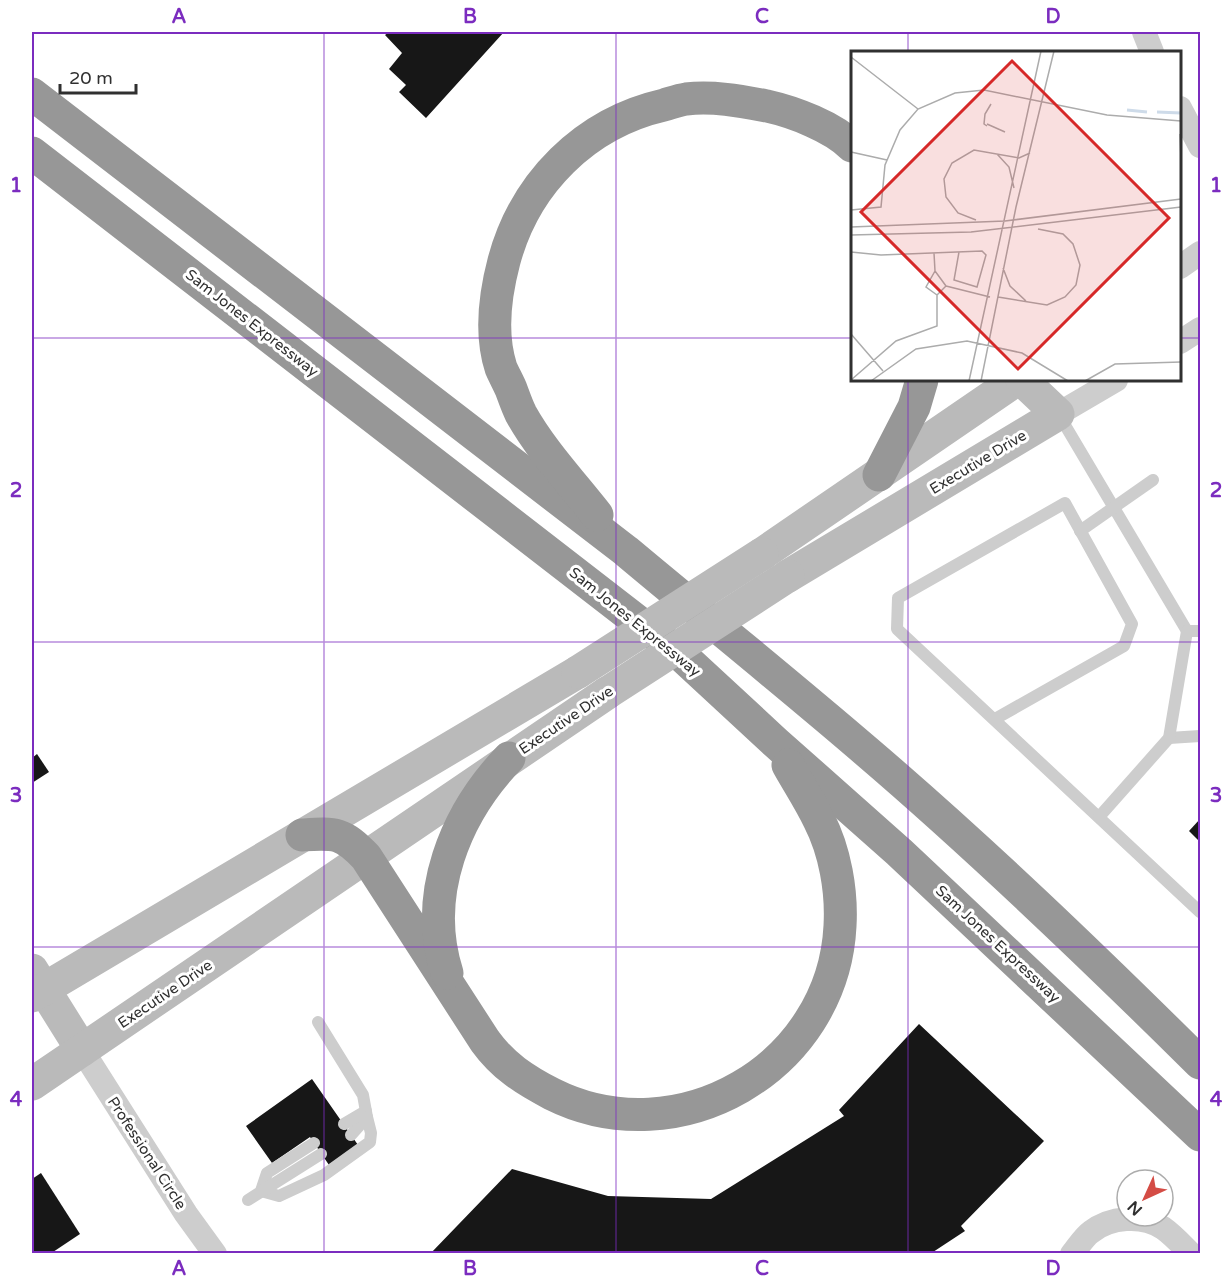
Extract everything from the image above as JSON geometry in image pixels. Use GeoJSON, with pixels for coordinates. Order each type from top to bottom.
{"type":"FeatureCollection","features":[{"type":"Feature","properties":{"kind":"highway"},"geometry":{"type":"LineString","coordinates":[[36,96],[626,551],[867,752],[1065,930],[1200,1063]]}},
{"type":"Feature","properties":{"kind":"highway"},"geometry":{"type":"LineString","coordinates":[[626,551],[532,432],[520,412],[501,367],[495,332],[498,283],[509,243],[524,210],[537,189],[560,162],[598,132],[631,114],[686,99],[738,100],[775,108],[798,115],[830,131],[851,145]]}},
{"type":"Feature","properties":{"kind":"highway","name":"Sam Jones Expressway"},"geometry":{"type":"LineString","coordinates":[[32,153],[681,655],[899,852],[1200,1135]]}},
{"type":"Feature","properties":{"kind":"highway"},"geometry":{"type":"LineString","coordinates":[[879,475],[914,408],[922,381]]}},
{"type":"Feature","properties":{"kind":"highway"},"geometry":{"type":"LineString","coordinates":[[302,835],[338,834],[366,857],[485,1041],[508,1068],[527,1081],[569,1102],[603,1112],[637,1115],[684,1110],[718,1099],[738,1089],[758,1077],[785,1053],[813,1016],[832,973],[840,927],[837,881],[829,845],[820,821],[775,742]]}},
{"type":"Feature","properties":{"kind":"highway"},"geometry":{"type":"LineString","coordinates":[[452,988],[441,956],[439,910],[447,861],[458,830],[473,802],[509,758]]}},
{"type":"Feature","properties":{"kind":"highway"},"geometry":{"type":"LineString","coordinates":[[1158,1095],[1200,1142]]}},
{"type":"Feature","properties":{"kind":"street"},"geometry":{"type":"LineString","coordinates":[[1144,32],[1152,51]]}},
{"type":"Feature","properties":{"kind":"street"},"geometry":{"type":"LineString","coordinates":[[1181,112],[1200,146]]}},
{"type":"Feature","properties":{"kind":"street"},"geometry":{"type":"LineString","coordinates":[[1181,266],[1200,253]]}},
{"type":"Feature","properties":{"kind":"street"},"geometry":{"type":"LineString","coordinates":[[1181,341],[1200,329]]}},
{"type":"Feature","properties":{"kind":"street"},"geometry":{"type":"LineString","coordinates":[[82,1050],[35,985],[302,835],[578,672],[762,554],[1015,381]]}},
{"type":"Feature","properties":{"kind":"street"},"geometry":{"type":"LineString","coordinates":[[1023,381],[1058,414]]}},
{"type":"Feature","properties":{"kind":"street","name":"Executive Drive"},"geometry":{"type":"LineString","coordinates":[[32,1084],[607,693],[788,576],[1114,381]]}},
{"type":"Feature","properties":{"kind":"street","name":"Professional Circle"},"geometry":{"type":"LineString","coordinates":[[82,1050],[186,1214],[215,1254]]}},
{"type":"Feature","properties":{"kind":"street"},"geometry":{"type":"LineString","coordinates":[[1072,1254],[1090,1232],[1107,1223],[1130,1219],[1162,1227],[1191,1254]]}},
{"type":"Feature","properties":{"kind":"lane"},"geometry":{"type":"LineString","coordinates":[[1058,414],[1114,507],[1194,631],[1169,738],[1099,818]]}},
{"type":"Feature","properties":{"kind":"lane"},"geometry":{"type":"LineString","coordinates":[[1080,531],[1153,480]]}},
{"type":"Feature","properties":{"kind":"lane"},"geometry":{"type":"LineString","coordinates":[[995,719],[1124,646],[1132,624],[1065,503],[898,598],[897,629],[1200,912]]}},
{"type":"Feature","properties":{"kind":"lane"},"geometry":{"type":"LineString","coordinates":[[1169,738],[1200,735]]}},
{"type":"Feature","properties":{"kind":"lane"},"geometry":{"type":"LineString","coordinates":[[261,1191],[279,1196],[324,1175],[370,1142],[371,1133],[363,1095],[318,1022]]}},
{"type":"Feature","properties":{"kind":"lane"},"geometry":{"type":"LineString","coordinates":[[347,1130],[358,1130],[367,1114]]}},
{"type":"Feature","properties":{"kind":"lane"},"geometry":{"type":"LineString","coordinates":[[248,1200],[261,1191],[267,1173],[318,1149]]}},
{"type":"Feature","properties":{"kind":"building"},"geometry":{"type":"Polygon","coordinates":[[[389,32],[504,32],[426,118],[399,92],[406,85],[389,69],[402,53],[385,35],[389,32]]]}},
{"type":"Feature","properties":{"kind":"building"},"geometry":{"type":"Polygon","coordinates":[[[37,754],[49,772],[32,783],[32,758],[37,754]]]}},
{"type":"Feature","properties":{"kind":"building"},"geometry":{"type":"Polygon","coordinates":[[[1200,819],[1200,842],[1189,831],[1200,819]]]}},
{"type":"Feature","properties":{"kind":"building"},"geometry":{"type":"Polygon","coordinates":[[[919,1024],[1044,1141],[961,1226],[965,1231],[930,1254],[430,1254],[512,1169],[608,1196],[711,1199],[844,1116],[839,1110],[919,1024]]]}},
{"type":"Feature","properties":{"kind":"building"},"geometry":{"type":"Polygon","coordinates":[[[312,1079],[358,1145],[329,1165],[310,1137],[272,1163],[246,1126],[312,1079]]]}},
{"type":"Feature","properties":{"kind":"building"},"geometry":{"type":"Polygon","coordinates":[[[41,1173],[80,1234],[50,1254],[32,1254],[32,1179],[41,1173]]]}}]}
